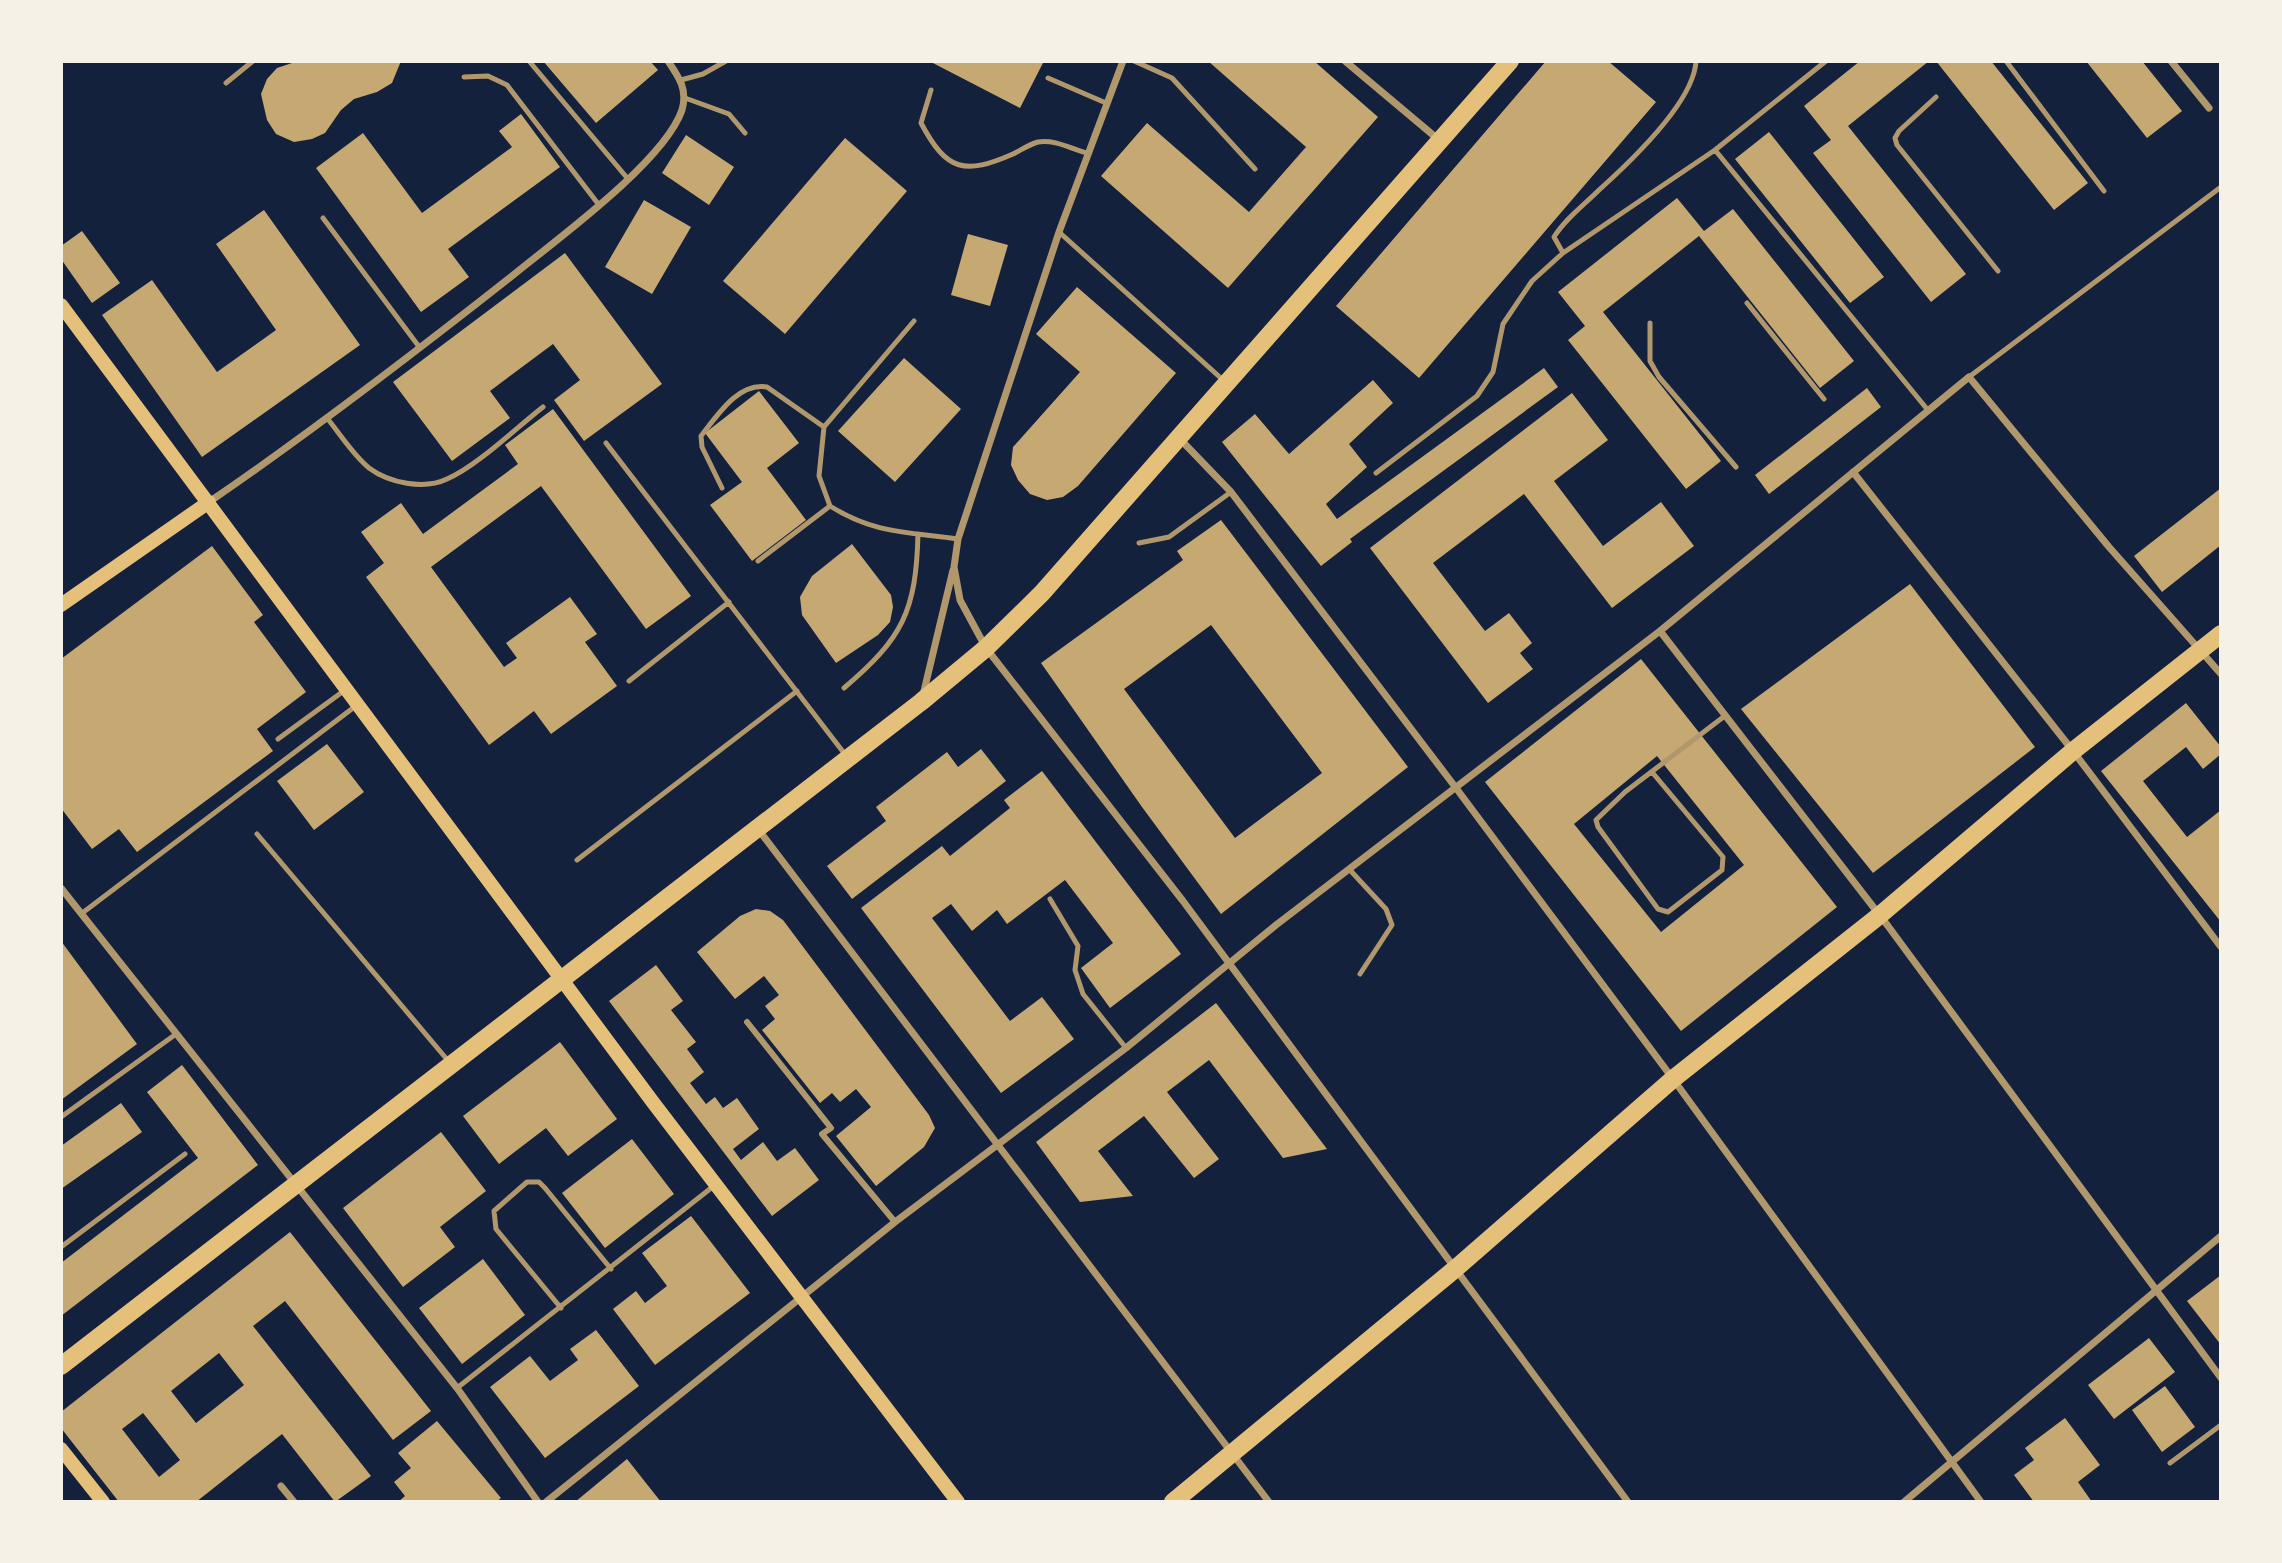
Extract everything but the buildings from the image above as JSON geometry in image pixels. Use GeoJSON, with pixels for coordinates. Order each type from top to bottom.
{"type":"FeatureCollection","features":[{"type":"Feature","properties":{"kind":"main road"},"geometry":{"type":"LineString","coordinates":[[61,1366],[564,980],[921,702],[986,648],[1042,593],[1510,61]]}},
{"type":"Feature","properties":{"kind":"main road"},"geometry":{"type":"LineString","coordinates":[[61,304],[715,1185],[957,1502]]}},
{"type":"Feature","properties":{"kind":"main road"},"geometry":{"type":"LineString","coordinates":[[61,606],[209,502]]}},
{"type":"Feature","properties":{"kind":"main road"},"geometry":{"type":"LineString","coordinates":[[1173,1502],[1455,1269],[1673,1079],[1880,915],[2073,751],[2221,634]]}},
{"type":"Feature","properties":{"kind":"main road"},"geometry":{"type":"LineString","coordinates":[[61,1449],[103,1502]]}},
{"type":"Feature","properties":{"kind":"street"},"geometry":{"type":"LineString","coordinates":[[209,502],[420,348],[628,179],[677,121],[685,98],[681,80],[668,61]]}},
{"type":"Feature","properties":{"kind":"street"},"geometry":{"type":"LineString","coordinates":[[921,702],[954,567],[958,539],[1059,232],[1123,61]]}},
{"type":"Feature","properties":{"kind":"street"},"geometry":{"type":"LineString","coordinates":[[1345,61],[1441,141]]}},
{"type":"Feature","properties":{"kind":"street"},"geometry":{"type":"LineString","coordinates":[[2171,61],[2209,108]]}},
{"type":"Feature","properties":{"kind":"street"},"geometry":{"type":"LineString","coordinates":[[546,1502],[895,1222],[1126,1048],[1229,962],[1660,631],[1969,377],[2199,652],[2221,674]]}},
{"type":"Feature","properties":{"kind":"street"},"geometry":{"type":"LineString","coordinates":[[1179,438],[1231,492],[1456,788],[1673,1079],[1981,1502]]}},
{"type":"Feature","properties":{"kind":"street"},"geometry":{"type":"LineString","coordinates":[[1853,472],[2073,751],[2221,947]]}},
{"type":"Feature","properties":{"kind":"street"},"geometry":{"type":"LineString","coordinates":[[954,567],[960,600],[986,648],[1229,962],[1628,1502]]}},
{"type":"Feature","properties":{"kind":"street"},"geometry":{"type":"LineString","coordinates":[[1660,631],[1880,915],[2221,1378]]}},
{"type":"Feature","properties":{"kind":"street"},"geometry":{"type":"LineString","coordinates":[[758,829],[1269,1502]]}},
{"type":"Feature","properties":{"kind":"street"},"geometry":{"type":"LineString","coordinates":[[61,888],[457,1388],[538,1502]]}},
{"type":"Feature","properties":{"kind":"street"},"geometry":{"type":"LineString","coordinates":[[747,1022],[831,1128],[822,1135],[895,1222]]}},
{"type":"Feature","properties":{"kind":"street"},"geometry":{"type":"LineString","coordinates":[[1904,1502],[2221,1236]]}},
{"type":"Feature","properties":{"kind":"street"},"geometry":{"type":"LineString","coordinates":[[281,1486],[294,1502]]}},
{"type":"Feature","properties":{"kind":"lane"},"geometry":{"type":"LineString","coordinates":[[226,83],[253,61]]}},
{"type":"Feature","properties":{"kind":"lane"},"geometry":{"type":"LineString","coordinates":[[529,61],[628,179]]}},
{"type":"Feature","properties":{"kind":"lane"},"geometry":{"type":"LineString","coordinates":[[681,80],[703,74],[726,61]]}},
{"type":"Feature","properties":{"kind":"lane"},"geometry":{"type":"LineString","coordinates":[[1134,61],[1172,78],[1255,169]]}},
{"type":"Feature","properties":{"kind":"lane"},"geometry":{"type":"LineString","coordinates":[[1563,253],[1555,244],[1554,237],[1559,227],[1603,187],[1671,114],[1695,75],[1696,61]]}},
{"type":"Feature","properties":{"kind":"lane"},"geometry":{"type":"LineString","coordinates":[[1376,473],[1477,396],[1493,372],[1503,324],[1532,281],[1563,253],[1714,150],[1826,61]]}},
{"type":"Feature","properties":{"kind":"lane"},"geometry":{"type":"LineString","coordinates":[[2006,61],[2104,191]]}},
{"type":"Feature","properties":{"kind":"lane"},"geometry":{"type":"LineString","coordinates":[[464,76],[488,76],[507,85],[599,205]]}},
{"type":"Feature","properties":{"kind":"lane"},"geometry":{"type":"LineString","coordinates":[[1048,78],[1106,103]]}},
{"type":"Feature","properties":{"kind":"lane"},"geometry":{"type":"LineString","coordinates":[[931,90],[921,123],[932,143],[949,159],[969,169],[983,167],[1038,142],[1051,142],[1087,153]]}},
{"type":"Feature","properties":{"kind":"lane"},"geometry":{"type":"LineString","coordinates":[[1936,97],[1899,131],[1895,138],[1897,145],[1998,271]]}},
{"type":"Feature","properties":{"kind":"lane"},"geometry":{"type":"LineString","coordinates":[[685,98],[729,114],[745,133]]}},
{"type":"Feature","properties":{"kind":"lane"},"geometry":{"type":"LineString","coordinates":[[1714,150],[1927,409]]}},
{"type":"Feature","properties":{"kind":"lane"},"geometry":{"type":"LineString","coordinates":[[1969,377],[2221,187]]}},
{"type":"Feature","properties":{"kind":"lane"},"geometry":{"type":"LineString","coordinates":[[323,218],[420,348]]}},
{"type":"Feature","properties":{"kind":"lane"},"geometry":{"type":"LineString","coordinates":[[1059,232],[1227,383]]}},
{"type":"Feature","properties":{"kind":"lane"},"geometry":{"type":"LineString","coordinates":[[1747,303],[1824,399]]}},
{"type":"Feature","properties":{"kind":"lane"},"geometry":{"type":"LineString","coordinates":[[914,321],[824,427],[819,476],[830,506],[856,523],[886,531],[958,539]]}},
{"type":"Feature","properties":{"kind":"lane"},"geometry":{"type":"LineString","coordinates":[[1650,323],[1650,361],[1659,377],[1736,467]]}},
{"type":"Feature","properties":{"kind":"lane"},"geometry":{"type":"LineString","coordinates":[[722,488],[702,447],[701,436],[743,390],[757,385],[767,387],[824,427]]}},
{"type":"Feature","properties":{"kind":"lane"},"geometry":{"type":"LineString","coordinates":[[327,418],[369,467],[387,479],[406,483],[438,482],[459,472],[543,407]]}},
{"type":"Feature","properties":{"kind":"lane"},"geometry":{"type":"LineString","coordinates":[[606,443],[848,758]]}},
{"type":"Feature","properties":{"kind":"lane"},"geometry":{"type":"LineString","coordinates":[[1139,543],[1169,537],[1231,492]]}},
{"type":"Feature","properties":{"kind":"lane"},"geometry":{"type":"LineString","coordinates":[[758,561],[830,506]]}},
{"type":"Feature","properties":{"kind":"lane"},"geometry":{"type":"LineString","coordinates":[[844,688],[875,661],[906,616],[917,581],[919,534]]}},
{"type":"Feature","properties":{"kind":"lane"},"geometry":{"type":"LineString","coordinates":[[629,681],[729,602]]}},
{"type":"Feature","properties":{"kind":"lane"},"geometry":{"type":"LineString","coordinates":[[278,739],[348,688]]}},
{"type":"Feature","properties":{"kind":"lane"},"geometry":{"type":"LineString","coordinates":[[577,860],[797,691]]}},
{"type":"Feature","properties":{"kind":"lane"},"geometry":{"type":"LineString","coordinates":[[81,914],[359,704]]}},
{"type":"Feature","properties":{"kind":"lane"},"geometry":{"type":"LineString","coordinates":[[1652,772],[1723,857],[1724,864],[1722,870],[1668,912],[1658,909],[1598,827],[1596,820],[1652,772],[1727,715]]}},
{"type":"Feature","properties":{"kind":"lane"},"geometry":{"type":"LineString","coordinates":[[257,834],[452,1065]]}},
{"type":"Feature","properties":{"kind":"lane"},"geometry":{"type":"LineString","coordinates":[[1349,869],[1386,909],[1392,925],[1360,974]]}},
{"type":"Feature","properties":{"kind":"lane"},"geometry":{"type":"LineString","coordinates":[[1050,899],[1078,946],[1075,970],[1083,994],[1126,1048]]}},
{"type":"Feature","properties":{"kind":"lane"},"geometry":{"type":"LineString","coordinates":[[61,1117],[176,1034]]}},
{"type":"Feature","properties":{"kind":"lane"},"geometry":{"type":"LineString","coordinates":[[61,1247],[185,1154]]}},
{"type":"Feature","properties":{"kind":"lane"},"geometry":{"type":"LineString","coordinates":[[561,1308],[496,1229],[493,1219],[494,1211],[527,1182],[538,1182],[545,1188],[611,1269]]}},
{"type":"Feature","properties":{"kind":"lane"},"geometry":{"type":"LineString","coordinates":[[457,1388],[715,1185]]}},
{"type":"Feature","properties":{"kind":"lane"},"geometry":{"type":"LineString","coordinates":[[2170,1463],[2221,1424]]}}]}
